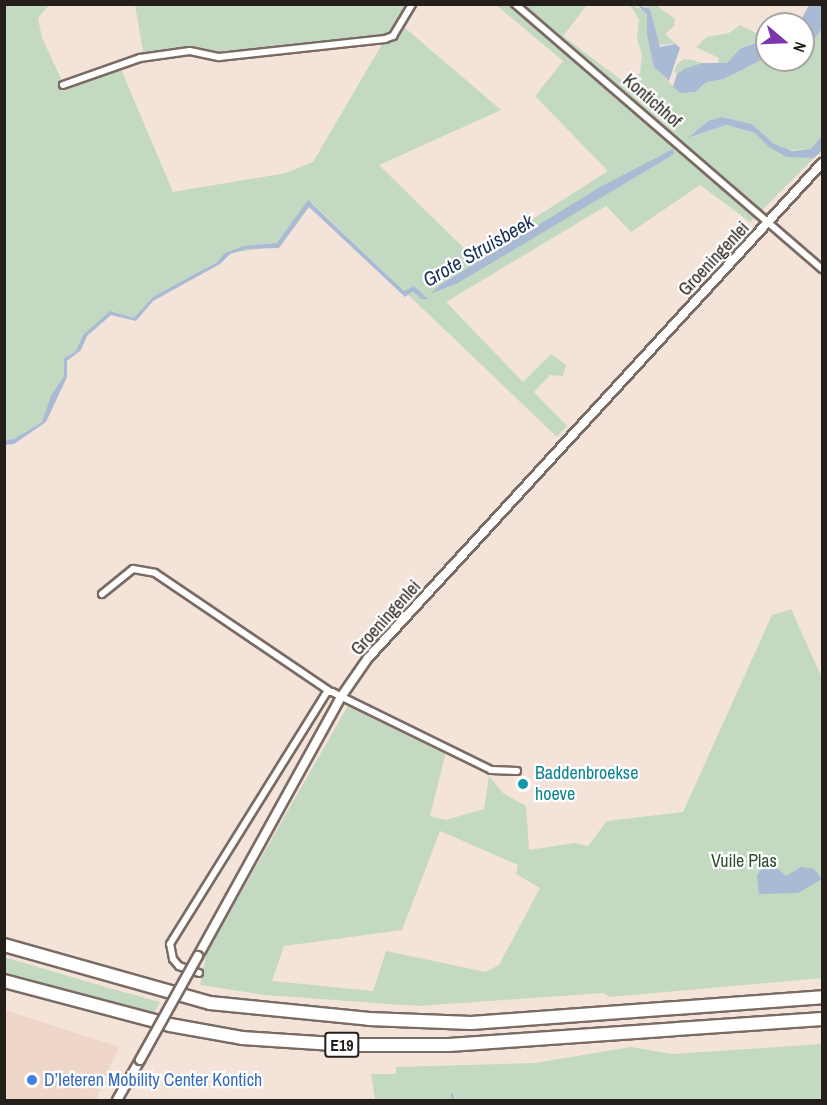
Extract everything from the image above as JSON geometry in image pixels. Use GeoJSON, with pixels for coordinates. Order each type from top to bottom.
{"type":"FeatureCollection","features":[{"type":"Feature","properties":{"kind":"highway","name":"E19"},"geometry":{"type":"LineString","coordinates":[[4,945],[210,1003],[369,1018],[481,1022],[822,997]]}},
{"type":"Feature","properties":{"kind":"highway","name":"E19"},"geometry":{"type":"LineString","coordinates":[[4,981],[180,1027],[242,1038],[349,1045],[471,1044],[822,1019]]}},
{"type":"Feature","properties":{"kind":"street"},"geometry":{"type":"LineString","coordinates":[[63,85],[144,57],[197,51],[219,57],[386,39],[393,36],[412,4]]}},
{"type":"Feature","properties":{"kind":"street","name":"Kontichhof"},"geometry":{"type":"LineString","coordinates":[[515,4],[769,221]]}},
{"type":"Feature","properties":{"kind":"street","name":"Groeningenlei"},"geometry":{"type":"LineString","coordinates":[[117,1101],[340,697],[368,658],[822,163]]}},
{"type":"Feature","properties":{"kind":"street","name":"Groeningenlei"},"geometry":{"type":"LineString","coordinates":[[769,221],[822,269]]}},
{"type":"Feature","properties":{"kind":"street"},"geometry":{"type":"LineString","coordinates":[[102,594],[133,569],[155,573],[329,691],[491,770],[517,771]]}},
{"type":"Feature","properties":{"kind":"street"},"geometry":{"type":"LineString","coordinates":[[199,973],[179,966],[172,959],[170,944],[329,691]]}},
{"type":"Feature","properties":{"kind":"shaded area"},"geometry":{"type":"Polygon","coordinates":[[[5,1010],[119,1047],[96,1100],[5,1100],[5,1010]]]}},
{"type":"Feature","properties":{"kind":"green space"},"geometry":{"type":"Polygon","coordinates":[[[5,5],[49,5],[38,18],[42,38],[65,87],[120,67],[173,192],[286,173],[313,162],[385,39],[219,57],[197,51],[144,57],[135,5],[417,5],[404,27],[501,110],[379,165],[473,257],[608,171],[535,96],[563,61],[496,5],[587,5],[563,36],[629,86],[640,73],[642,54],[637,39],[639,19],[630,5],[646,11],[654,67],[673,86],[701,88],[707,82],[724,79],[755,63],[755,72],[815,72],[815,35],[822,28],[822,150],[819,155],[811,149],[787,150],[774,144],[752,124],[722,117],[689,138],[726,125],[755,133],[781,155],[814,158],[750,222],[700,185],[631,232],[606,206],[446,302],[523,382],[551,354],[566,365],[563,376],[550,375],[534,392],[567,426],[557,437],[312,203],[278,246],[231,253],[152,300],[136,320],[113,311],[82,336],[75,352],[64,358],[64,376],[42,422],[14,439],[5,440],[5,5]]]}},
{"type":"Feature","properties":{"kind":"green space"},"geometry":{"type":"Polygon","coordinates":[[[646,5],[656,5],[675,19],[674,26],[665,34],[676,44],[659,45],[646,5]]]}},
{"type":"Feature","properties":{"kind":"green space"},"geometry":{"type":"Polygon","coordinates":[[[740,25],[755,32],[755,42],[738,51],[727,63],[718,63],[719,58],[696,47],[707,37],[729,33],[740,25]]]}},
{"type":"Feature","properties":{"kind":"green space"},"geometry":{"type":"Polygon","coordinates":[[[684,59],[702,63],[677,74],[674,72],[677,64],[684,59]]]}},
{"type":"Feature","properties":{"kind":"green space","name":"Vuile Plas"},"geometry":{"type":"Polygon","coordinates":[[[791,609],[822,678],[822,978],[610,997],[603,993],[418,1006],[265,995],[200,985],[207,952],[350,702],[447,748],[430,816],[446,820],[484,809],[489,776],[504,794],[526,806],[529,850],[574,843],[588,846],[607,821],[683,812],[772,615],[791,609]],[[440,831],[402,930],[284,946],[272,981],[373,991],[386,951],[486,972],[499,965],[540,888],[516,874],[518,865],[440,831]]]}},
{"type":"Feature","properties":{"kind":"green space"},"geometry":{"type":"Polygon","coordinates":[[[4,957],[160,1002],[153,1015],[61,992],[5,975],[4,957]]]}},
{"type":"Feature","properties":{"kind":"green space"},"geometry":{"type":"Polygon","coordinates":[[[822,1044],[822,1100],[375,1100],[371,1074],[396,1074],[396,1067],[535,1063],[631,1047],[673,1054],[822,1044]]]}},
{"type":"Feature","properties":{"kind":"water"},"geometry":{"type":"Polygon","coordinates":[[[637,5],[650,9],[660,47],[676,44],[680,48],[669,81],[654,67],[647,35],[647,14],[637,5]]]}},
{"type":"Feature","properties":{"kind":"water"},"geometry":{"type":"Polygon","coordinates":[[[809,5],[822,5],[822,28],[815,38],[815,12],[805,12],[809,5]]]}},
{"type":"Feature","properties":{"kind":"water"},"geometry":{"type":"Polygon","coordinates":[[[755,43],[755,63],[724,79],[707,82],[695,92],[680,93],[673,86],[677,74],[684,69],[702,63],[727,63],[740,49],[755,43]]]}},
{"type":"Feature","properties":{"kind":"water"},"geometry":{"type":"Polygon","coordinates":[[[722,117],[752,124],[774,144],[792,151],[811,149],[822,136],[822,150],[814,158],[786,157],[769,147],[755,133],[726,125],[688,138],[708,121],[722,117]]]}},
{"type":"Feature","properties":{"kind":"water"},"geometry":{"type":"Polygon","coordinates":[[[673,149],[674,154],[458,283],[430,294],[440,285],[602,186],[673,149]]]}},
{"type":"Feature","properties":{"kind":"water"},"geometry":{"type":"Polygon","coordinates":[[[308,200],[404,291],[414,286],[428,299],[421,299],[413,291],[405,297],[309,207],[279,248],[247,249],[230,254],[220,264],[153,301],[136,321],[111,315],[87,336],[81,350],[67,361],[67,377],[46,422],[14,444],[5,445],[5,440],[14,439],[42,422],[51,396],[64,376],[64,358],[75,352],[83,335],[110,311],[134,318],[153,297],[217,262],[225,253],[244,246],[277,243],[308,200]]]}},
{"type":"Feature","properties":{"kind":"water"},"geometry":{"type":"Polygon","coordinates":[[[766,859],[786,876],[801,867],[814,869],[822,879],[798,893],[759,894],[757,876],[766,859]]]}},
{"type":"Feature","properties":{"kind":"waterway"},"geometry":{"type":"LineString","coordinates":[[452,1094],[453,1100]]}},
{"type":"Feature","properties":{"kind":"place","name":"Baddenbroekse hoeve"},"geometry":{"type":"Point","coordinates":[523,784]}},
{"type":"Feature","properties":{"kind":"place","name":"D’Ieteren Mobility Center Kontich"},"geometry":{"type":"Point","coordinates":[32,1080]}},
{"type":"Feature","properties":{"kind":"water label","name":"Grote Struisbeek"},"geometry":{"type":"Point","coordinates":[478,250]}}]}
